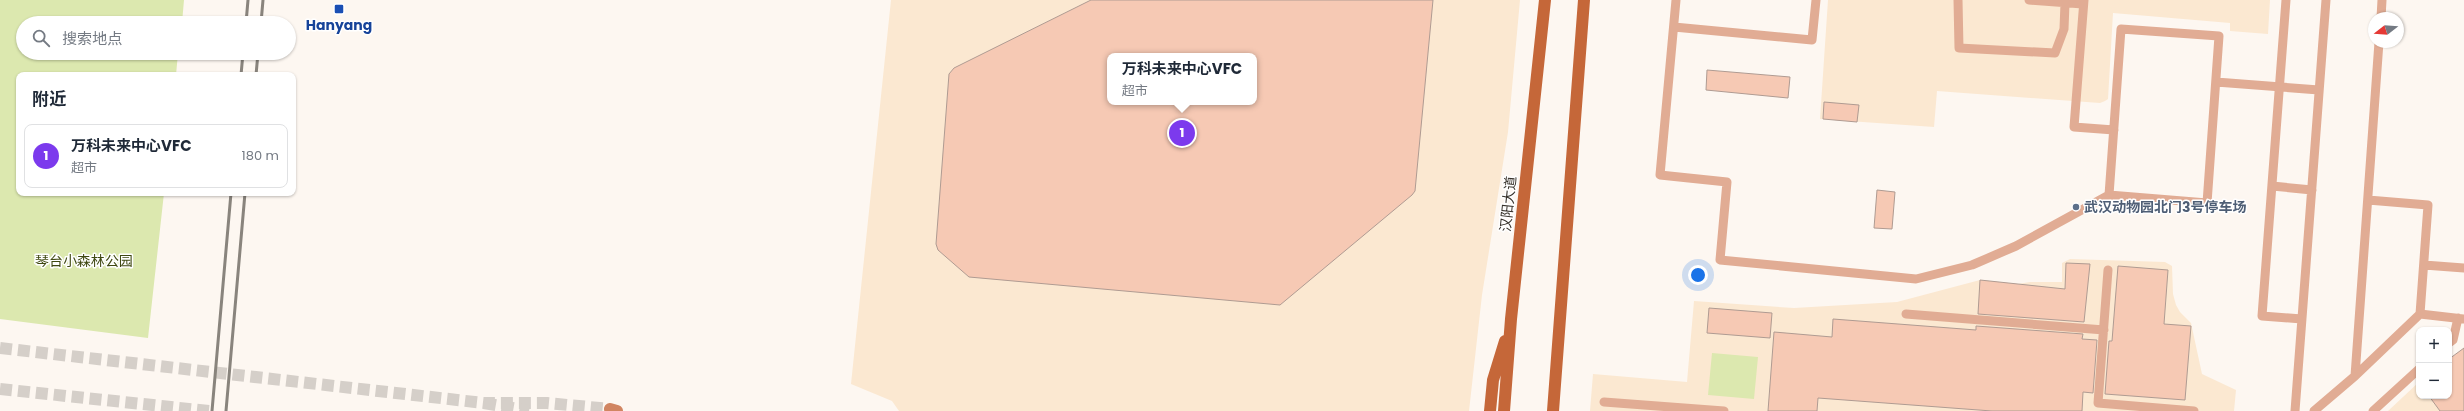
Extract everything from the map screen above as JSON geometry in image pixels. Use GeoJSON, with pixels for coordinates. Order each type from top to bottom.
{"type":"FeatureCollection","features":[{"type":"Feature","properties":{"kind":"main road","name":"汉阳大道"},"geometry":{"type":"LineString","coordinates":[[1504,411],[1511,319],[1545,0]]}},
{"type":"Feature","properties":{"kind":"main road"},"geometry":{"type":"LineString","coordinates":[[1553,411],[1584,0]]}},
{"type":"Feature","properties":{"kind":"main road"},"geometry":{"type":"LineString","coordinates":[[1490,411],[1493,380],[1511,319]]}},
{"type":"Feature","properties":{"kind":"lane"},"geometry":{"type":"LineString","coordinates":[[1676,0],[1660,175],[1727,182],[1720,260],[1916,278],[1972,265],[2016,246],[2109,195],[2207,203],[2220,36],[2121,29],[2109,195]]}},
{"type":"Feature","properties":{"kind":"lane"},"geometry":{"type":"LineString","coordinates":[[1674,26],[1812,40],[1816,0]]}},
{"type":"Feature","properties":{"kind":"lane"},"geometry":{"type":"LineString","coordinates":[[1958,0],[1959,48],[2055,53],[2064,29],[2065,3]]}},
{"type":"Feature","properties":{"kind":"lane"},"geometry":{"type":"LineString","coordinates":[[2029,0],[2065,3],[2083,2],[2074,127],[2114,130]]}},
{"type":"Feature","properties":{"kind":"lane"},"geometry":{"type":"LineString","coordinates":[[2286,0],[2262,316],[2302,319]]}},
{"type":"Feature","properties":{"kind":"lane"},"geometry":{"type":"LineString","coordinates":[[2296,411],[2326,0]]}},
{"type":"Feature","properties":{"kind":"lane"},"geometry":{"type":"LineString","coordinates":[[2381,12],[2382,0]]}},
{"type":"Feature","properties":{"kind":"lane"},"geometry":{"type":"LineString","coordinates":[[2354,376],[2379,48]]}},
{"type":"Feature","properties":{"kind":"lane"},"geometry":{"type":"LineString","coordinates":[[2216,82],[2319,90]]}},
{"type":"Feature","properties":{"kind":"lane"},"geometry":{"type":"LineString","coordinates":[[2272,186],[2312,190]]}},
{"type":"Feature","properties":{"kind":"lane"},"geometry":{"type":"LineString","coordinates":[[2314,411],[2420,314],[2428,204],[2368,200]]}},
{"type":"Feature","properties":{"kind":"lane"},"geometry":{"type":"LineString","coordinates":[[2424,265],[2464,268]]}},
{"type":"Feature","properties":{"kind":"lane"},"geometry":{"type":"LineString","coordinates":[[2108,270],[2098,403],[2112,408],[2194,411]]}},
{"type":"Feature","properties":{"kind":"lane"},"geometry":{"type":"LineString","coordinates":[[1906,314],[2104,330]]}},
{"type":"Feature","properties":{"kind":"lane"},"geometry":{"type":"LineString","coordinates":[[2420,314],[2461,318],[2452,341]]}},
{"type":"Feature","properties":{"kind":"lane"},"geometry":{"type":"LineString","coordinates":[[2373,411],[2416,372]]}},
{"type":"Feature","properties":{"kind":"lane"},"geometry":{"type":"LineString","coordinates":[[1604,402],[1672,409],[1724,411]]}},
{"type":"Feature","properties":{"kind":"shaded area"},"geometry":{"type":"Polygon","coordinates":[[[891,0],[1520,0],[1508,132],[1482,295],[1469,411],[899,411],[892,401],[851,384],[891,0]]]}},
{"type":"Feature","properties":{"kind":"shaded area"},"geometry":{"type":"Polygon","coordinates":[[[1828,0],[2270,0],[2268,34],[2230,31],[2230,23],[2113,13],[2108,99],[2105,101],[2100,103],[1937,91],[1934,127],[1820,119],[1828,0]]]}},
{"type":"Feature","properties":{"kind":"shaded area"},"geometry":{"type":"Polygon","coordinates":[[[2070,259],[2165,262],[2172,266],[2173,294],[2176,305],[2180,312],[2191,323],[2202,374],[2236,390],[2234,411],[1590,411],[1593,374],[1687,382],[1694,301],[1794,308],[1897,302],[1980,280],[2018,284],[2030,282],[2062,282],[2062,263],[2070,259]]]}},
{"type":"Feature","properties":{"kind":"shaded area"},"geometry":{"type":"Polygon","coordinates":[[[2416,385],[2416,399],[2452,399],[2464,411],[2388,411],[2416,385]]]}},
{"type":"Feature","properties":{"kind":"green space","name":"琴台小森林公园"},"geometry":{"type":"Polygon","coordinates":[[[0,0],[184,0],[183,16],[16,16],[16,60],[177,60],[176,72],[16,72],[16,196],[164,196],[148,338],[0,319],[0,0]]]}},
{"type":"Feature","properties":{"kind":"green space"},"geometry":{"type":"Polygon","coordinates":[[[1712,353],[1758,357],[1754,399],[1708,395],[1712,353]]]}},
{"type":"Feature","properties":{"kind":"building"},"geometry":{"type":"Polygon","coordinates":[[[1091,0],[1433,0],[1415,191],[1280,305],[969,277],[938,250],[936,244],[949,74],[954,68],[1091,0]]]}},
{"type":"Feature","properties":{"kind":"building"},"geometry":{"type":"Polygon","coordinates":[[[1707,70],[1790,77],[1788,98],[1706,90],[1707,70]]]}},
{"type":"Feature","properties":{"kind":"building"},"geometry":{"type":"Polygon","coordinates":[[[1824,102],[1859,105],[1857,122],[1823,119],[1824,102]]]}},
{"type":"Feature","properties":{"kind":"building"},"geometry":{"type":"Polygon","coordinates":[[[1877,190],[1895,192],[1892,229],[1874,228],[1877,190]]]}},
{"type":"Feature","properties":{"kind":"building"},"geometry":{"type":"Polygon","coordinates":[[[2066,263],[2090,264],[2084,322],[1978,314],[1980,280],[2065,289],[2066,263]]]}},
{"type":"Feature","properties":{"kind":"building"},"geometry":{"type":"Polygon","coordinates":[[[2118,266],[2168,270],[2164,324],[2191,326],[2185,400],[2105,394],[2109,341],[2112,341],[2118,266]]]}},
{"type":"Feature","properties":{"kind":"building"},"geometry":{"type":"Polygon","coordinates":[[[1709,308],[1772,313],[1770,338],[1707,333],[1709,308]]]}},
{"type":"Feature","properties":{"kind":"building"},"geometry":{"type":"Polygon","coordinates":[[[1833,319],[1976,330],[1976,326],[2083,334],[2082,339],[2097,340],[2093,393],[2083,392],[2082,411],[1992,411],[1818,398],[1817,411],[1768,411],[1774,332],[1832,337],[1833,319]]]}},
{"type":"Feature","properties":{"kind":"building"},"geometry":{"type":"Polygon","coordinates":[[[2464,348],[2464,411],[2440,411],[2431,399],[2452,399],[2452,357],[2464,348]]]}},
{"type":"Feature","properties":{"kind":"tunnel"},"geometry":{"type":"LineString","coordinates":[[0,348],[484,403],[547,403],[610,409]]}},
{"type":"Feature","properties":{"kind":"tunnel"},"geometry":{"type":"LineString","coordinates":[[0,389],[209,411]]}},
{"type":"Feature","properties":{"kind":"tunnel"},"geometry":{"type":"LineString","coordinates":[[484,403],[529,411]]}},
{"type":"Feature","properties":{"kind":"railway"},"geometry":{"type":"LineString","coordinates":[[247,16],[248,0]]}},
{"type":"Feature","properties":{"kind":"railway"},"geometry":{"type":"LineString","coordinates":[[262,16],[263,0]]}},
{"type":"Feature","properties":{"kind":"railway"},"geometry":{"type":"LineString","coordinates":[[241,72],[242,60]]}},
{"type":"Feature","properties":{"kind":"railway"},"geometry":{"type":"LineString","coordinates":[[256,72],[257,60]]}},
{"type":"Feature","properties":{"kind":"railway"},"geometry":{"type":"LineString","coordinates":[[212,411],[231,196]]}},
{"type":"Feature","properties":{"kind":"railway"},"geometry":{"type":"LineString","coordinates":[[226,411],[245,196]]}},
{"type":"Feature","properties":{"kind":"place","name":"Hanyang"},"geometry":{"type":"Point","coordinates":[339,9]}},
{"type":"Feature","properties":{"kind":"place","name":"万科未来中心VFC"},"geometry":{"type":"Point","coordinates":[1182,133]}},
{"type":"Feature","properties":{"kind":"place","name":"武汉动物园北门3号停车场"},"geometry":{"type":"Point","coordinates":[2076,207]}}]}
